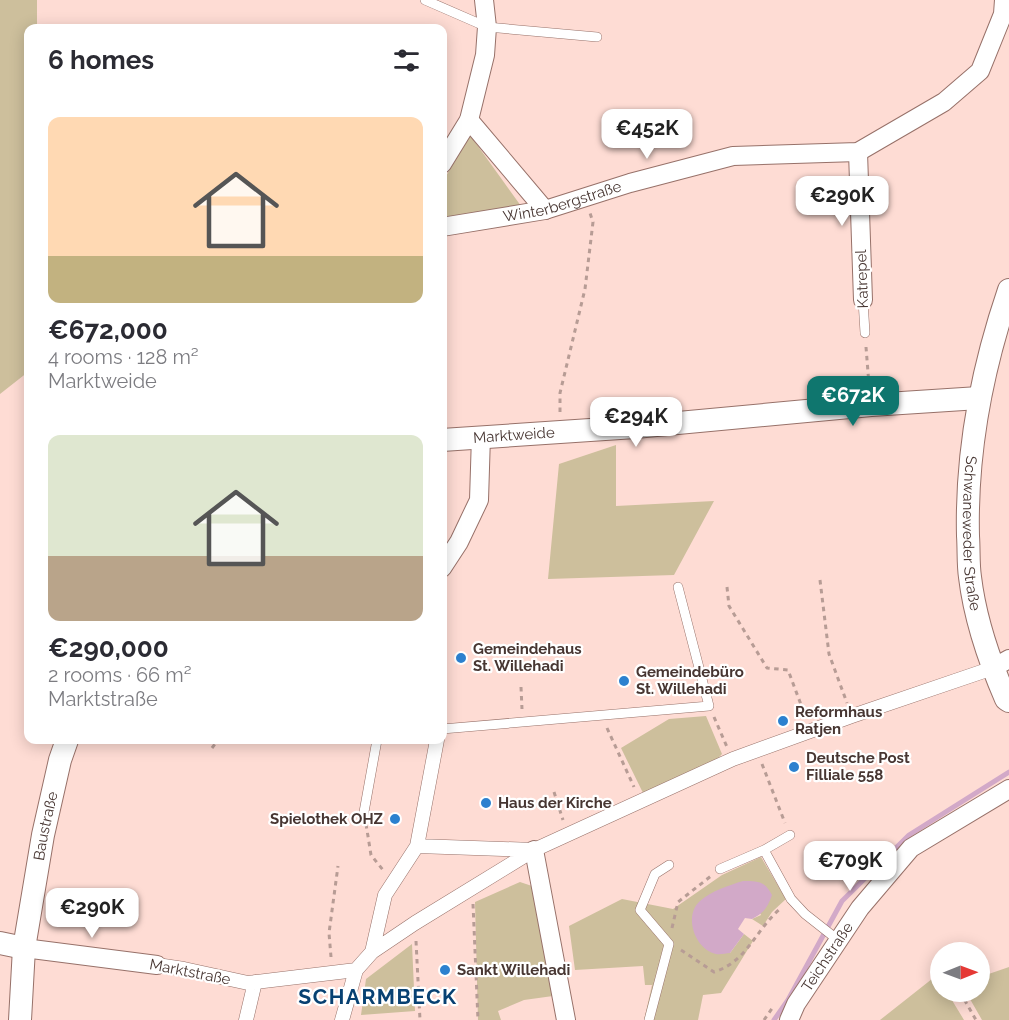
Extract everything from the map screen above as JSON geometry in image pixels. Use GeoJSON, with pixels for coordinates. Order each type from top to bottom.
{"type":"FeatureCollection","features":[{"type":"Feature","properties":{"kind":"street"},"geometry":{"type":"LineString","coordinates":[[447,156],[469,120],[484,55],[487,27],[484,0]]}},
{"type":"Feature","properties":{"kind":"street"},"geometry":{"type":"LineString","coordinates":[[858,153],[944,102],[980,71],[1003,14],[1004,0]]}},
{"type":"Feature","properties":{"kind":"street"},"geometry":{"type":"LineString","coordinates":[[469,120],[545,210]]}},
{"type":"Feature","properties":{"kind":"street","name":"Winterbergstraße"},"geometry":{"type":"LineString","coordinates":[[447,226],[545,210],[585,196],[733,156],[858,153]]}},
{"type":"Feature","properties":{"kind":"street","name":"Katrepel"},"geometry":{"type":"LineString","coordinates":[[858,153],[863,300]]}},
{"type":"Feature","properties":{"kind":"street","name":"Schwaneweder Straße"},"geometry":{"type":"LineString","coordinates":[[1009,290],[979,398],[968,505],[969,576],[980,629],[1001,664],[1006,699],[1009,701]]}},
{"type":"Feature","properties":{"kind":"street","name":"Marktweide"},"geometry":{"type":"LineString","coordinates":[[447,439],[979,398]]}},
{"type":"Feature","properties":{"kind":"street"},"geometry":{"type":"LineString","coordinates":[[447,560],[459,542],[479,500],[481,436]]}},
{"type":"Feature","properties":{"kind":"street"},"geometry":{"type":"LineString","coordinates":[[342,1020],[356,970],[372,952],[415,922],[534,850],[733,759],[1001,664]]}},
{"type":"Feature","properties":{"kind":"street","name":"Baustraße"},"geometry":{"type":"LineString","coordinates":[[20,1020],[24,948],[43,835],[66,744]]}},
{"type":"Feature","properties":{"kind":"street"},"geometry":{"type":"LineString","coordinates":[[372,952],[385,895],[417,846],[436,744]]}},
{"type":"Feature","properties":{"kind":"street","name":"Teichstraße"},"geometry":{"type":"LineString","coordinates":[[789,1020],[830,933],[860,908],[911,848],[1009,789]]}},
{"type":"Feature","properties":{"kind":"street"},"geometry":{"type":"LineString","coordinates":[[417,846],[534,850]]}},
{"type":"Feature","properties":{"kind":"street"},"geometry":{"type":"LineString","coordinates":[[534,850],[566,1020]]}},
{"type":"Feature","properties":{"kind":"street"},"geometry":{"type":"LineString","coordinates":[[0,943],[24,948]]}},
{"type":"Feature","properties":{"kind":"street","name":"Marktstraße"},"geometry":{"type":"LineString","coordinates":[[24,948],[184,969],[248,983],[356,970]]}},
{"type":"Feature","properties":{"kind":"street"},"geometry":{"type":"LineString","coordinates":[[246,1020],[255,982]]}},
{"type":"Feature","properties":{"kind":"lane"},"geometry":{"type":"LineString","coordinates":[[425,0],[487,27],[597,37]]}},
{"type":"Feature","properties":{"kind":"lane","name":"Katrepel"},"geometry":{"type":"LineString","coordinates":[[863,300],[865,333]]}},
{"type":"Feature","properties":{"kind":"lane"},"geometry":{"type":"LineString","coordinates":[[447,729],[709,706],[678,587]]}},
{"type":"Feature","properties":{"kind":"lane"},"geometry":{"type":"LineString","coordinates":[[364,812],[376,744]]}},
{"type":"Feature","properties":{"kind":"lane"},"geometry":{"type":"LineString","coordinates":[[720,869],[764,850],[790,835]]}},
{"type":"Feature","properties":{"kind":"lane"},"geometry":{"type":"LineString","coordinates":[[764,850],[791,899],[805,914],[830,933]]}},
{"type":"Feature","properties":{"kind":"lane"},"geometry":{"type":"LineString","coordinates":[[649,1020],[669,944],[640,910],[655,874],[669,865]]}},
{"type":"Feature","properties":{"kind":"path"},"geometry":{"type":"LineString","coordinates":[[560,432],[560,393],[585,289],[593,222],[585,196]]}},
{"type":"Feature","properties":{"kind":"path"},"geometry":{"type":"LineString","coordinates":[[865,333],[871,405]]}},
{"type":"Feature","properties":{"kind":"path"},"geometry":{"type":"LineString","coordinates":[[820,580],[829,654],[852,716]]}},
{"type":"Feature","properties":{"kind":"path"},"geometry":{"type":"LineString","coordinates":[[727,587],[729,606],[767,668],[788,670],[810,731]]}},
{"type":"Feature","properties":{"kind":"path"},"geometry":{"type":"LineString","coordinates":[[521,687],[523,722]]}},
{"type":"Feature","properties":{"kind":"path"},"geometry":{"type":"LineString","coordinates":[[709,706],[733,759]]}},
{"type":"Feature","properties":{"kind":"path"},"geometry":{"type":"LineString","coordinates":[[601,715],[640,801]]}},
{"type":"Feature","properties":{"kind":"path"},"geometry":{"type":"LineString","coordinates":[[212,748],[215,744]]}},
{"type":"Feature","properties":{"kind":"path"},"geometry":{"type":"LineString","coordinates":[[757,751],[790,835]]}},
{"type":"Feature","properties":{"kind":"path"},"geometry":{"type":"LineString","coordinates":[[554,792],[567,833]]}},
{"type":"Feature","properties":{"kind":"path"},"geometry":{"type":"LineString","coordinates":[[364,812],[371,855],[393,884]]}},
{"type":"Feature","properties":{"kind":"path"},"geometry":{"type":"LineString","coordinates":[[332,973],[329,933],[338,866]]}},
{"type":"Feature","properties":{"kind":"path"},"geometry":{"type":"LineString","coordinates":[[720,869],[678,902],[669,944],[714,972],[728,968],[744,955],[767,920],[791,899]]}},
{"type":"Feature","properties":{"kind":"path"},"geometry":{"type":"LineString","coordinates":[[472,888],[478,1020]]}},
{"type":"Feature","properties":{"kind":"path"},"geometry":{"type":"LineString","coordinates":[[415,922],[420,1020]]}},
{"type":"Feature","properties":{"kind":"path"},"geometry":{"type":"LineString","coordinates":[[966,1002],[976,1020]]}},
{"type":"Feature","properties":{"kind":"shaded area"},"geometry":{"type":"Polygon","coordinates":[[[0,0],[37,0],[37,24],[24,24],[24,375],[0,394],[0,0]]]}},
{"type":"Feature","properties":{"kind":"shaded area"},"geometry":{"type":"Polygon","coordinates":[[[470,135],[521,206],[447,217],[447,174],[470,135]]]}},
{"type":"Feature","properties":{"kind":"shaded area"},"geometry":{"type":"Polygon","coordinates":[[[616,445],[616,506],[714,501],[674,575],[548,579],[559,464],[616,445]]]}},
{"type":"Feature","properties":{"kind":"shaded area"},"geometry":{"type":"Polygon","coordinates":[[[706,716],[722,754],[712,765],[643,793],[621,748],[669,719],[706,716]]]}},
{"type":"Feature","properties":{"kind":"shaded area"},"geometry":{"type":"Polygon","coordinates":[[[761,857],[786,899],[772,912],[763,926],[752,919],[761,915],[743,881],[730,953],[744,934],[753,941],[721,993],[703,995],[698,1020],[644,1020],[652,985],[645,985],[643,966],[575,970],[569,926],[622,899],[673,909],[722,875],[761,857]]]}},
{"type":"Feature","properties":{"kind":"shaded area"},"geometry":{"type":"Polygon","coordinates":[[[743,881],[764,884],[772,895],[769,903],[756,917],[745,918],[738,929],[744,934],[730,953],[718,954],[709,951],[702,946],[694,931],[692,915],[695,907],[710,894],[743,881]]]}},
{"type":"Feature","properties":{"kind":"shaded area"},"geometry":{"type":"Polygon","coordinates":[[[520,882],[535,887],[553,996],[524,1000],[498,1011],[501,1020],[478,1020],[475,902],[520,882]]]}},
{"type":"Feature","properties":{"kind":"shaded area"},"geometry":{"type":"Polygon","coordinates":[[[412,944],[415,1011],[361,1015],[366,979],[412,944]]]}},
{"type":"Feature","properties":{"kind":"shaded area"},"geometry":{"type":"Polygon","coordinates":[[[1009,967],[1009,1020],[982,1020],[972,1002],[990,1002],[990,974],[1009,967]]]}},
{"type":"Feature","properties":{"kind":"shaded area"},"geometry":{"type":"Polygon","coordinates":[[[930,981],[930,1002],[953,1002],[964,1020],[880,1020],[930,981]]]}},
{"type":"Feature","properties":{"kind":"waterway"},"geometry":{"type":"LineString","coordinates":[[774,1020],[788,1000],[842,901],[909,835],[1009,772]]}},
{"type":"Feature","properties":{"kind":"place","name":"Gemeindehaus St. Willehadi"},"geometry":{"type":"Point","coordinates":[461,658]}},
{"type":"Feature","properties":{"kind":"place","name":"Gemeindebüro St. Willehadi"},"geometry":{"type":"Point","coordinates":[624,681]}},
{"type":"Feature","properties":{"kind":"place","name":"Reformhaus Ratjen"},"geometry":{"type":"Point","coordinates":[783,721]}},
{"type":"Feature","properties":{"kind":"place","name":"Deutsche Post Filliale 558"},"geometry":{"type":"Point","coordinates":[794,767]}},
{"type":"Feature","properties":{"kind":"place","name":"Haus der Kirche"},"geometry":{"type":"Point","coordinates":[486,803]}},
{"type":"Feature","properties":{"kind":"place","name":"Spielothek OHZ"},"geometry":{"type":"Point","coordinates":[395,819]}},
{"type":"Feature","properties":{"kind":"place","name":"Sankt Willehadi"},"geometry":{"type":"Point","coordinates":[445,970]}},
{"type":"Feature","properties":{"kind":"district","name":"SCHARMBECK"},"geometry":{"type":"Point","coordinates":[378,996]}}]}
